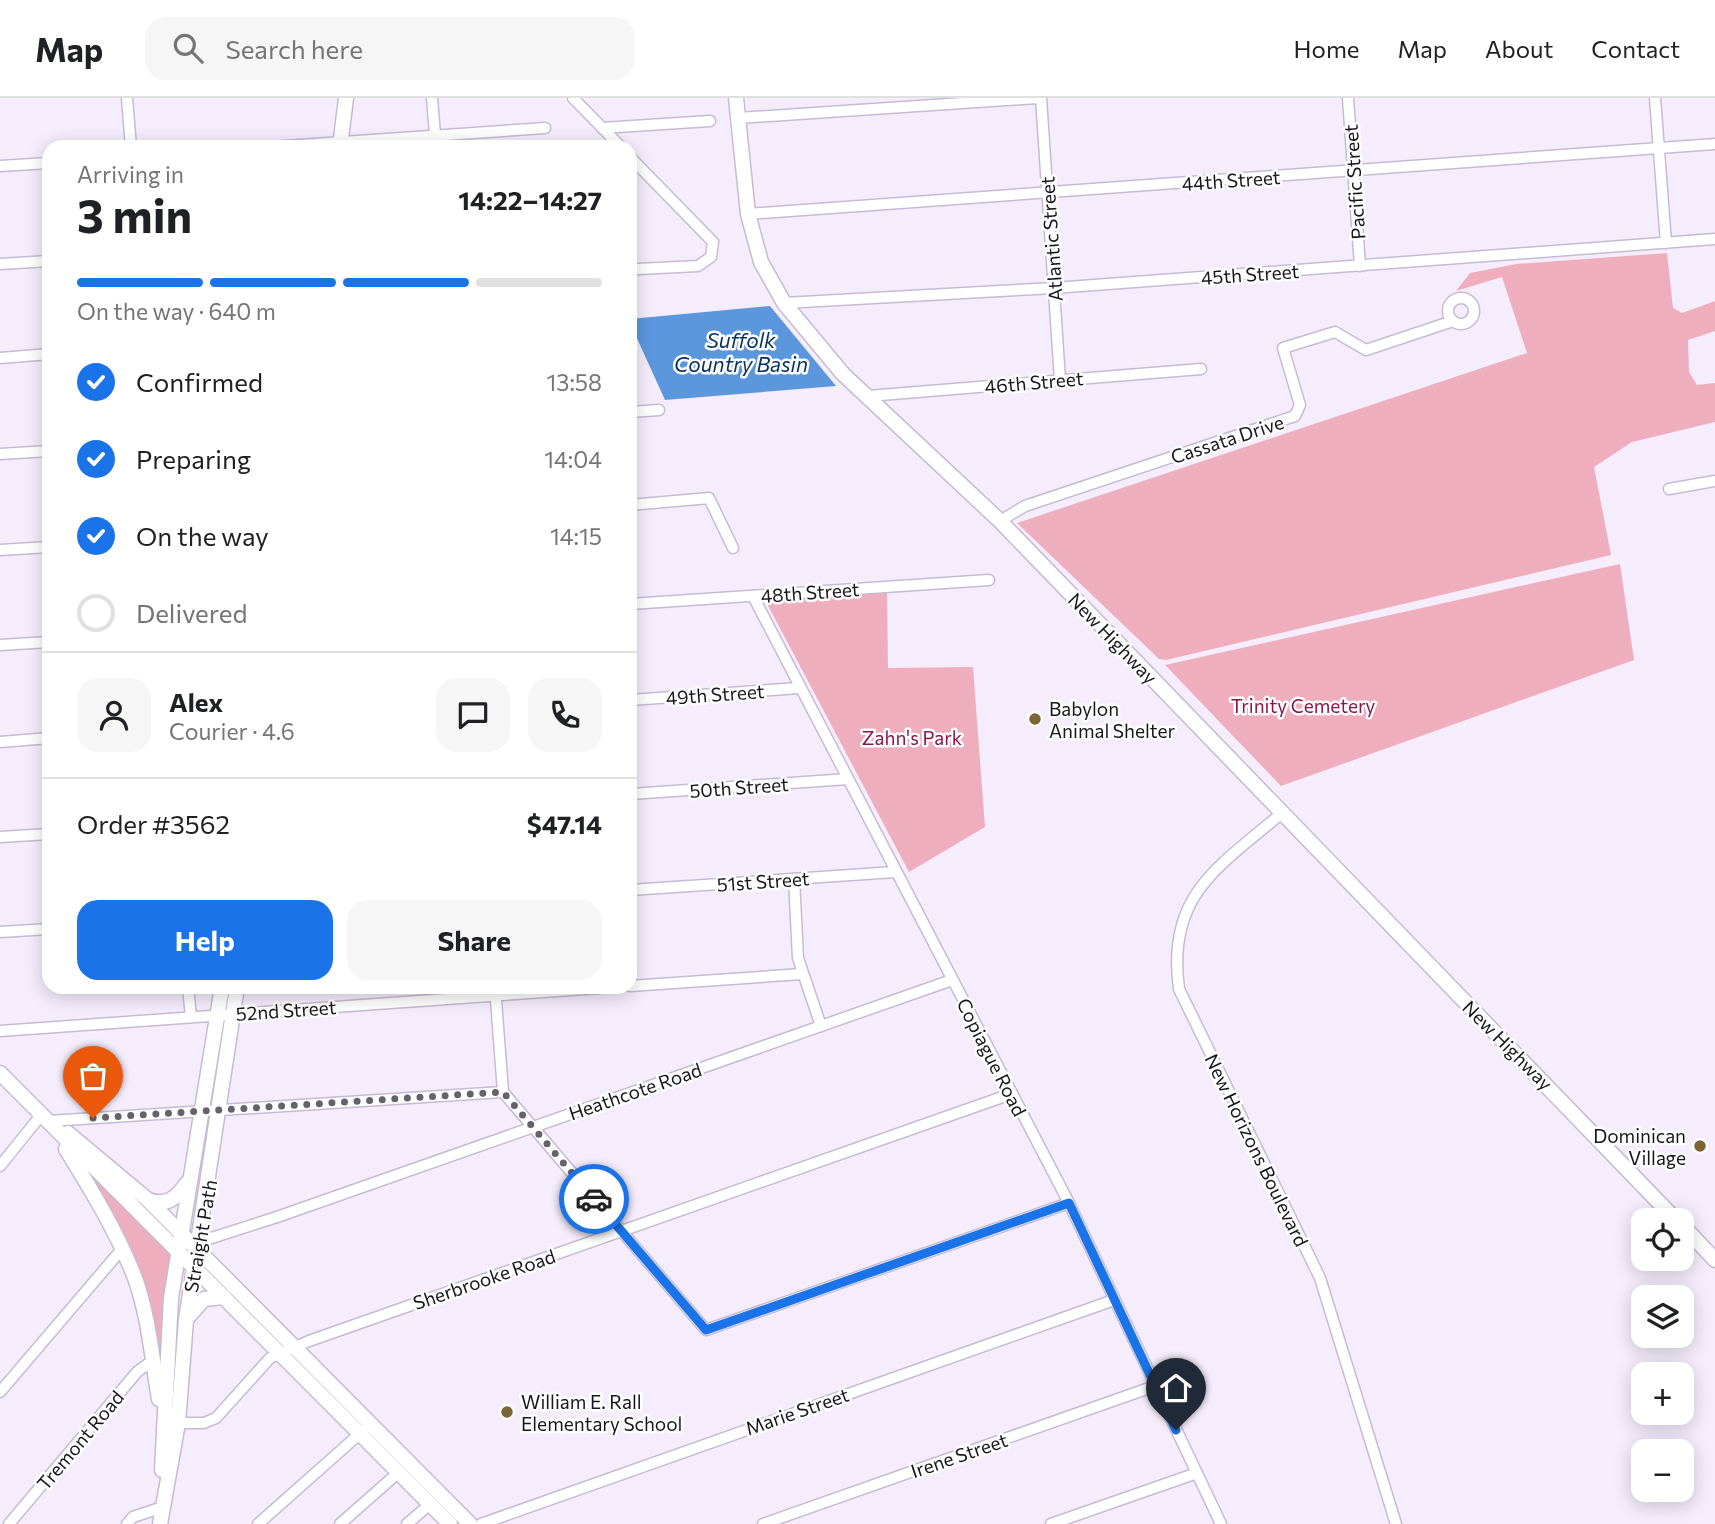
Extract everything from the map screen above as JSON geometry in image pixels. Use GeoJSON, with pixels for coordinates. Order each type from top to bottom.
{"type":"FeatureCollection","features":[{"type":"Feature","properties":{"kind":"main road"},"geometry":{"type":"LineString","coordinates":[[342,140],[346,98]]}},
{"type":"Feature","properties":{"kind":"main road","name":"New Highway"},"geometry":{"type":"LineString","coordinates":[[736,98],[748,214],[761,262],[784,303],[843,374],[1000,521],[1664,1208]]}},
{"type":"Feature","properties":{"kind":"main road","name":"Straight Path"},"geometry":{"type":"LineString","coordinates":[[188,1245],[193,1154],[221,994]]}},
{"type":"Feature","properties":{"kind":"main road","name":"Straight Path"},"geometry":{"type":"LineString","coordinates":[[171,1425],[169,1315],[188,1245],[218,1110],[236,994]]}},
{"type":"Feature","properties":{"kind":"main road"},"geometry":{"type":"LineString","coordinates":[[0,1073],[98,1174],[188,1245]]}},
{"type":"Feature","properties":{"kind":"main road"},"geometry":{"type":"LineString","coordinates":[[45,1117],[85,1144],[148,1200],[287,1351],[365,1429],[470,1524]]}},
{"type":"Feature","properties":{"kind":"main road"},"geometry":{"type":"LineString","coordinates":[[45,1117],[109,1218],[122,1249],[143,1307],[153,1360],[171,1425]]}},
{"type":"Feature","properties":{"kind":"main road"},"geometry":{"type":"LineString","coordinates":[[193,1154],[195,1181],[188,1245],[193,1267],[287,1351]]}},
{"type":"Feature","properties":{"kind":"main road"},"geometry":{"type":"LineString","coordinates":[[148,1200],[160,1203],[173,1199],[190,1179]]}},
{"type":"Feature","properties":{"kind":"main road"},"geometry":{"type":"LineString","coordinates":[[1694,1238],[1715,1260]]}},
{"type":"Feature","properties":{"kind":"main road","name":"Straight Path"},"geometry":{"type":"LineString","coordinates":[[160,1524],[165,1486],[161,1463],[171,1425],[193,1267]]}},
{"type":"Feature","properties":{"kind":"main road"},"geometry":{"type":"LineString","coordinates":[[186,1320],[204,1299],[224,1297]]}},
{"type":"Feature","properties":{"kind":"main road"},"geometry":{"type":"LineString","coordinates":[[365,1429],[399,1472],[450,1524]]}},
{"type":"Feature","properties":{"kind":"street"},"geometry":{"type":"LineString","coordinates":[[127,98],[130,140]]}},
{"type":"Feature","properties":{"kind":"street"},"geometry":{"type":"LineString","coordinates":[[432,98],[435,140]]}},
{"type":"Feature","properties":{"kind":"street"},"geometry":{"type":"LineString","coordinates":[[573,98],[614,140]]}},
{"type":"Feature","properties":{"kind":"street"},"geometry":{"type":"LineString","coordinates":[[738,118],[1040,98]]}},
{"type":"Feature","properties":{"kind":"street","name":"Atlantic Street"},"geometry":{"type":"LineString","coordinates":[[1040,98],[1060,380]]}},
{"type":"Feature","properties":{"kind":"street","name":"Pacific Street"},"geometry":{"type":"LineString","coordinates":[[1348,98],[1360,266]]}},
{"type":"Feature","properties":{"kind":"street"},"geometry":{"type":"LineString","coordinates":[[1655,98],[1666,243]]}},
{"type":"Feature","properties":{"kind":"street"},"geometry":{"type":"LineString","coordinates":[[602,128],[710,121]]}},
{"type":"Feature","properties":{"kind":"street"},"geometry":{"type":"LineString","coordinates":[[443,140],[545,128]]}},
{"type":"Feature","properties":{"kind":"street","name":"44th Street"},"geometry":{"type":"LineString","coordinates":[[748,214],[1715,144]]}},
{"type":"Feature","properties":{"kind":"street"},"geometry":{"type":"LineString","coordinates":[[0,166],[42,163]]}},
{"type":"Feature","properties":{"kind":"street"},"geometry":{"type":"LineString","coordinates":[[637,164],[713,242],[711,257],[698,266],[638,269]]}},
{"type":"Feature","properties":{"kind":"street","name":"45th Street"},"geometry":{"type":"LineString","coordinates":[[784,303],[1054,288],[1715,239]]}},
{"type":"Feature","properties":{"kind":"street"},"geometry":{"type":"LineString","coordinates":[[0,264],[42,261]]}},
{"type":"Feature","properties":{"kind":"street","name":"Cassata Drive"},"geometry":{"type":"LineString","coordinates":[[1000,521],[1025,506],[1295,416],[1300,405],[1283,348],[1335,331],[1366,350],[1453,321]]}},
{"type":"Feature","properties":{"kind":"street"},"geometry":{"type":"LineString","coordinates":[[0,358],[42,355]]}},
{"type":"Feature","properties":{"kind":"street","name":"46th Street"},"geometry":{"type":"LineString","coordinates":[[868,396],[1201,369]]}},
{"type":"Feature","properties":{"kind":"street"},"geometry":{"type":"LineString","coordinates":[[637,412],[659,410]]}},
{"type":"Feature","properties":{"kind":"street"},"geometry":{"type":"LineString","coordinates":[[0,454],[42,451]]}},
{"type":"Feature","properties":{"kind":"street"},"geometry":{"type":"LineString","coordinates":[[1669,489],[1715,481]]}},
{"type":"Feature","properties":{"kind":"street"},"geometry":{"type":"LineString","coordinates":[[637,504],[709,498],[733,548]]}},
{"type":"Feature","properties":{"kind":"street"},"geometry":{"type":"LineString","coordinates":[[0,550],[42,547]]}},
{"type":"Feature","properties":{"kind":"street","name":"48th Street"},"geometry":{"type":"LineString","coordinates":[[637,604],[989,580]]}},
{"type":"Feature","properties":{"kind":"street","name":"Copiague Road"},"geometry":{"type":"LineString","coordinates":[[753,596],[1069,1203],[1221,1524]]}},
{"type":"Feature","properties":{"kind":"street"},"geometry":{"type":"LineString","coordinates":[[0,645],[42,642]]}},
{"type":"Feature","properties":{"kind":"street","name":"49th Street"},"geometry":{"type":"LineString","coordinates":[[637,699],[799,688]]}},
{"type":"Feature","properties":{"kind":"street"},"geometry":{"type":"LineString","coordinates":[[0,742],[42,739]]}},
{"type":"Feature","properties":{"kind":"street","name":"50th Street"},"geometry":{"type":"LineString","coordinates":[[637,794],[848,779]]}},
{"type":"Feature","properties":{"kind":"street","name":"New Horizons Boulevard"},"geometry":{"type":"LineString","coordinates":[[1283,812],[1216,869],[1194,895],[1176,938],[1175,961],[1179,989],[1320,1278],[1396,1524]]}},
{"type":"Feature","properties":{"kind":"street"},"geometry":{"type":"LineString","coordinates":[[0,837],[42,834]]}},
{"type":"Feature","properties":{"kind":"street","name":"51st Street"},"geometry":{"type":"LineString","coordinates":[[637,890],[895,872]]}},
{"type":"Feature","properties":{"kind":"street"},"geometry":{"type":"LineString","coordinates":[[794,879],[802,974],[821,1026]]}},
{"type":"Feature","properties":{"kind":"street"},"geometry":{"type":"LineString","coordinates":[[0,932],[42,929]]}},
{"type":"Feature","properties":{"kind":"street"},"geometry":{"type":"LineString","coordinates":[[637,986],[802,974]]}},
{"type":"Feature","properties":{"kind":"street","name":"Heathcote Road"},"geometry":{"type":"LineString","coordinates":[[188,1245],[532,1128],[952,980]]}},
{"type":"Feature","properties":{"kind":"street"},"geometry":{"type":"LineString","coordinates":[[189,994],[191,1017]]}},
{"type":"Feature","properties":{"kind":"street","name":"52nd Street"},"geometry":{"type":"LineString","coordinates":[[0,1031],[461,994]]}},
{"type":"Feature","properties":{"kind":"street"},"geometry":{"type":"LineString","coordinates":[[495,994],[503,1092],[706,1330],[1069,1203]]}},
{"type":"Feature","properties":{"kind":"street"},"geometry":{"type":"LineString","coordinates":[[0,1166],[45,1117],[201,1111],[503,1092]]}},
{"type":"Feature","properties":{"kind":"street","name":"Sherbrooke Road"},"geometry":{"type":"LineString","coordinates":[[171,1425],[204,1423],[216,1418],[270,1358],[287,1351],[1011,1094]]}},
{"type":"Feature","properties":{"kind":"street"},"geometry":{"type":"LineString","coordinates":[[0,1392],[122,1249]]}},
{"type":"Feature","properties":{"kind":"street","name":"Marie Street"},"geometry":{"type":"LineString","coordinates":[[481,1524],[1114,1300]]}},
{"type":"Feature","properties":{"kind":"street","name":"Tremont Road"},"geometry":{"type":"LineString","coordinates":[[9,1524],[137,1372],[153,1360]]}},
{"type":"Feature","properties":{"kind":"street","name":"Irene Street"},"geometry":{"type":"LineString","coordinates":[[763,1524],[1155,1386]]}},
{"type":"Feature","properties":{"kind":"street"},"geometry":{"type":"LineString","coordinates":[[258,1524],[365,1429]]}},
{"type":"Feature","properties":{"kind":"street"},"geometry":{"type":"LineString","coordinates":[[340,1524],[399,1472]]}},
{"type":"Feature","properties":{"kind":"street"},"geometry":{"type":"LineString","coordinates":[[1051,1524],[1197,1473]]}},
{"type":"Feature","properties":{"kind":"street"},"geometry":{"type":"LineString","coordinates":[[407,1524],[430,1504]]}},
{"type":"Feature","properties":{"kind":"street"},"geometry":{"type":"LineString","coordinates":[[127,1524],[134,1517],[163,1507]]}},
{"type":"Feature","properties":{"kind":"street"},"geometry":{"type":"LineString","coordinates":[[0,1516],[9,1524]]}},
{"type":"Feature","properties":{"kind":"green space"},"geometry":{"type":"Polygon","coordinates":[[[1667,253],[1673,308],[1682,313],[1715,301],[1715,331],[1688,340],[1689,372],[1697,385],[1715,383],[1715,422],[1632,442],[1594,467],[1611,555],[1166,660],[1159,659],[1017,523],[1527,353],[1502,277],[1456,291],[1470,273],[1516,264],[1667,253]]]}},
{"type":"Feature","properties":{"kind":"green space","name":"Trinity Cemetery"},"geometry":{"type":"Polygon","coordinates":[[[1620,564],[1634,660],[1281,786],[1165,665],[1620,564]]]}},
{"type":"Feature","properties":{"kind":"green space","name":"Zahn's Park"},"geometry":{"type":"Polygon","coordinates":[[[887,589],[888,668],[973,667],[985,827],[909,872],[764,598],[887,589]]]}},
{"type":"Feature","properties":{"kind":"green space"},"geometry":{"type":"Polygon","coordinates":[[[77,1159],[174,1254],[162,1395],[148,1310],[77,1159]]]}},
{"type":"Feature","properties":{"kind":"water","name":"Suffolk Country Basin"},"geometry":{"type":"Polygon","coordinates":[[[770,306],[836,386],[665,400],[637,338],[637,318],[770,306]]]}},
{"type":"Feature","properties":{"kind":"way so far"},"geometry":{"type":"LineString","coordinates":[[93,1118],[503,1092],[594,1199]]}},
{"type":"Feature","properties":{"kind":"place","name":"Babylon Animal Shelter"},"geometry":{"type":"Point","coordinates":[1035,719]}},
{"type":"Feature","properties":{"kind":"place","name":"Dominican Village"},"geometry":{"type":"Point","coordinates":[1700,1146]}},
{"type":"Feature","properties":{"kind":"place","name":"William E. Rall Elementary School"},"geometry":{"type":"Point","coordinates":[507,1412]}},
{"type":"Feature","properties":{"kind":"route"},"geometry":{"type":"LineString","coordinates":[[594,1199],[706,1330],[1069,1203],[1176,1430]]}}]}
